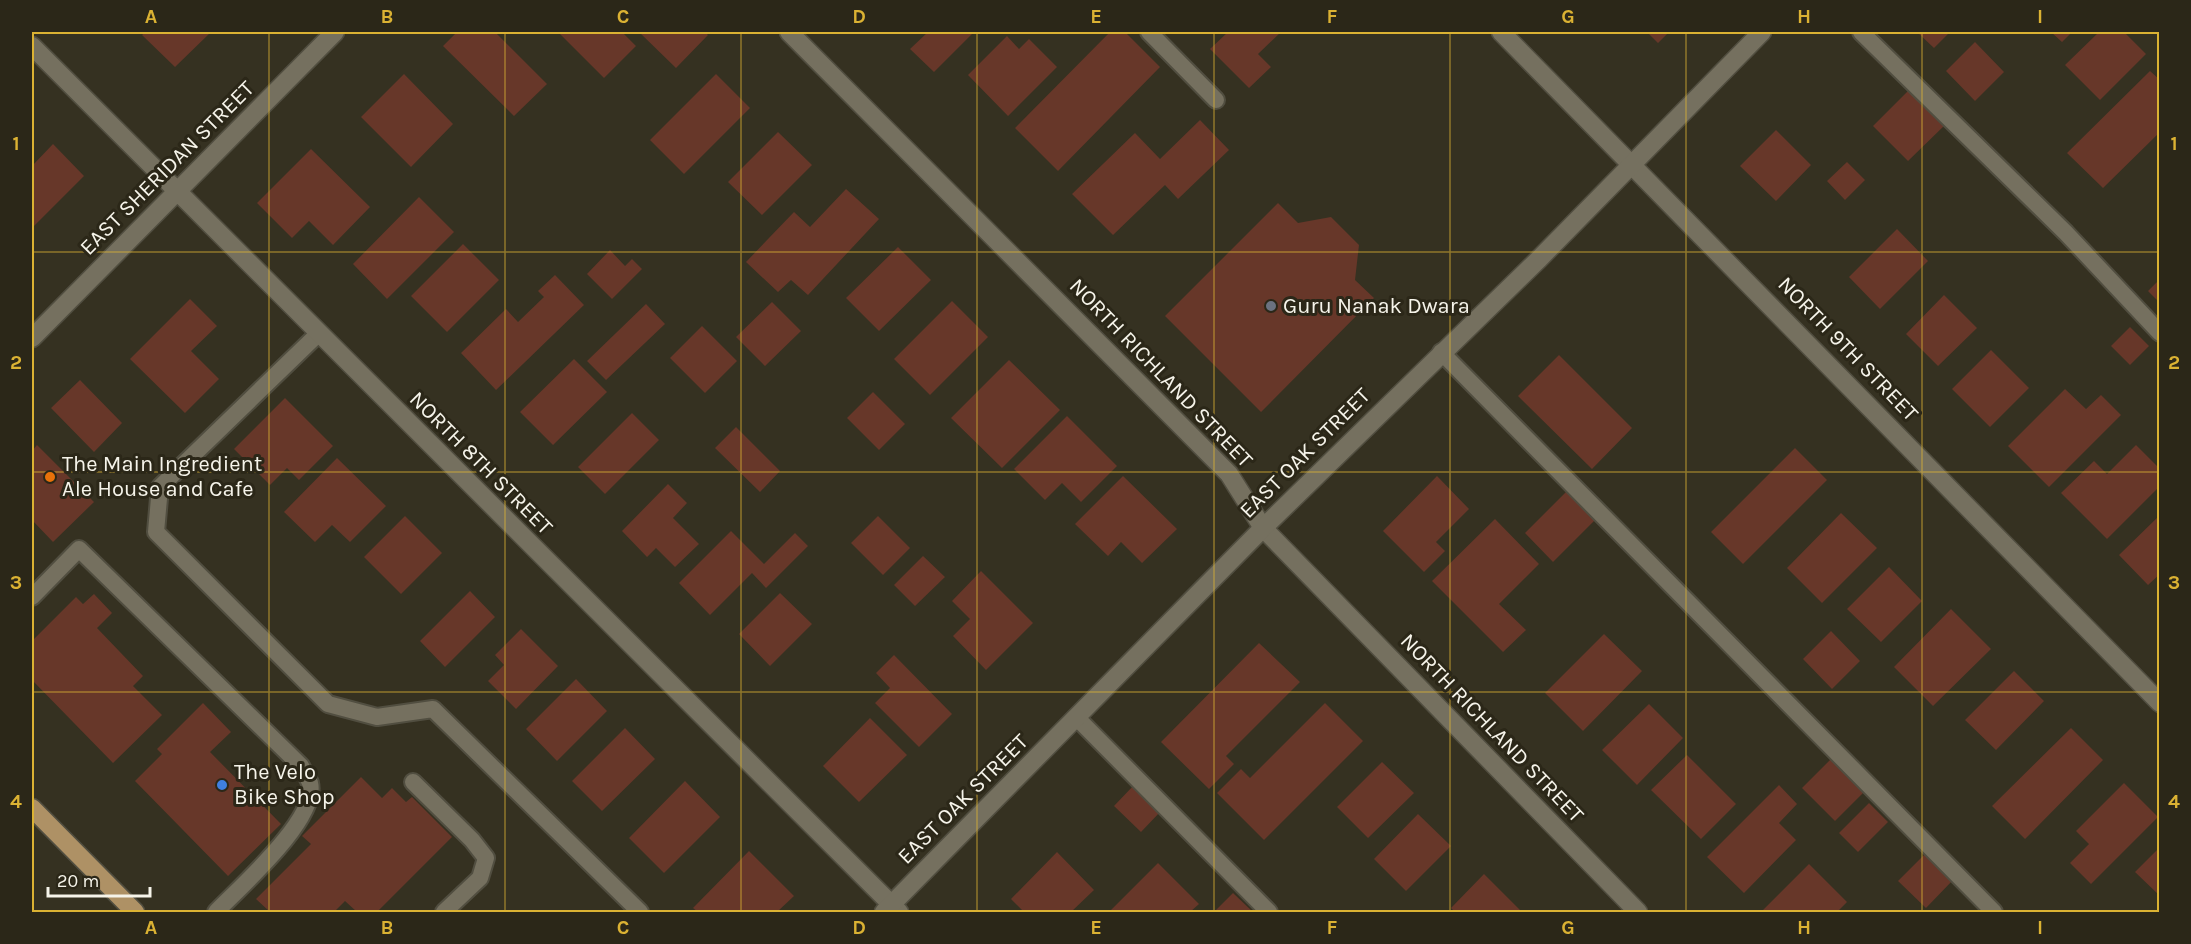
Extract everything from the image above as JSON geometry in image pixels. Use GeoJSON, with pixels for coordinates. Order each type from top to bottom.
{"type":"FeatureCollection","features":[{"type":"Feature","properties":{"kind":"main road"},"geometry":{"type":"LineString","coordinates":[[33,812],[135,912]]}},
{"type":"Feature","properties":{"kind":"street","name":"EAST SHERIDAN STREET"},"geometry":{"type":"LineString","coordinates":[[32,338],[335,32]]}},
{"type":"Feature","properties":{"kind":"street","name":"NORTH RICHLAND STREET"},"geometry":{"type":"LineString","coordinates":[[789,32],[1229,474],[1263,528],[1638,912]]}},
{"type":"Feature","properties":{"kind":"street","name":"NORTH 9TH STREET"},"geometry":{"type":"LineString","coordinates":[[1501,32],[2160,703]]}},
{"type":"Feature","properties":{"kind":"street","name":"EAST OAK STREET"},"geometry":{"type":"LineString","coordinates":[[892,910],[1263,528],[1441,352],[1539,259],[1631,162],[1762,32]]}},
{"type":"Feature","properties":{"kind":"street","name":"NORTH 8TH STREET"},"geometry":{"type":"LineString","coordinates":[[32,46],[892,910]]}},
{"type":"Feature","properties":{"kind":"lane"},"geometry":{"type":"LineString","coordinates":[[1149,32],[1216,100]]}},
{"type":"Feature","properties":{"kind":"lane"},"geometry":{"type":"LineString","coordinates":[[1861,32],[2066,233],[2160,333]]}},
{"type":"Feature","properties":{"kind":"lane"},"geometry":{"type":"LineString","coordinates":[[318,334],[160,487],[156,532],[328,704],[377,717],[433,709],[640,912]]}},
{"type":"Feature","properties":{"kind":"lane"},"geometry":{"type":"LineString","coordinates":[[1441,352],[1994,912]]}},
{"type":"Feature","properties":{"kind":"lane"},"geometry":{"type":"LineString","coordinates":[[32,597],[79,549],[301,766],[310,784],[307,805],[292,833],[216,912]]}},
{"type":"Feature","properties":{"kind":"lane"},"geometry":{"type":"LineString","coordinates":[[1077,718],[1269,912]]}},
{"type":"Feature","properties":{"kind":"lane"},"geometry":{"type":"LineString","coordinates":[[412,782],[472,840],[486,858],[480,878],[444,912]]}},
{"type":"Feature","properties":{"kind":"building"},"geometry":{"type":"Polygon","coordinates":[[[145,32],[211,32],[175,67],[142,35],[145,32]]]}},
{"type":"Feature","properties":{"kind":"building"},"geometry":{"type":"Polygon","coordinates":[[[457,32],[495,32],[547,84],[514,116],[443,46],[457,32]]]}},
{"type":"Feature","properties":{"kind":"building"},"geometry":{"type":"Polygon","coordinates":[[[558,32],[622,32],[636,46],[604,78],[558,32]]]}},
{"type":"Feature","properties":{"kind":"building"},"geometry":{"type":"Polygon","coordinates":[[[639,32],[705,32],[708,35],[676,68],[639,32]]]}},
{"type":"Feature","properties":{"kind":"building"},"geometry":{"type":"Polygon","coordinates":[[[928,32],[969,32],[972,34],[934,72],[910,49],[928,32]]]}},
{"type":"Feature","properties":{"kind":"building"},"geometry":{"type":"Polygon","coordinates":[[[1110,32],[1125,32],[1160,67],[1058,171],[1015,128],[1110,32]]]}},
{"type":"Feature","properties":{"kind":"building"},"geometry":{"type":"Polygon","coordinates":[[[1228,32],[1281,32],[1258,54],[1271,67],[1249,88],[1210,49],[1228,32]]]}},
{"type":"Feature","properties":{"kind":"building"},"geometry":{"type":"Polygon","coordinates":[[[1647,32],[1669,32],[1658,43],[1647,32]]]}},
{"type":"Feature","properties":{"kind":"building"},"geometry":{"type":"Polygon","coordinates":[[[1917,32],[1950,32],[1934,48],[1917,32]]]}},
{"type":"Feature","properties":{"kind":"building"},"geometry":{"type":"Polygon","coordinates":[[[2051,32],[2072,32],[2062,42],[2051,32]]]}},
{"type":"Feature","properties":{"kind":"building"},"geometry":{"type":"Polygon","coordinates":[[[2099,32],[2124,32],[2146,54],[2100,100],[2065,65],[2099,32]]]}},
{"type":"Feature","properties":{"kind":"building"},"geometry":{"type":"Polygon","coordinates":[[[1007,36],[1019,49],[1029,39],[1057,67],[1008,116],[968,75],[1007,36]]]}},
{"type":"Feature","properties":{"kind":"building"},"geometry":{"type":"Polygon","coordinates":[[[1975,42],[2004,72],[1975,101],[1946,71],[1975,42]]]}},
{"type":"Feature","properties":{"kind":"building"},"geometry":{"type":"Polygon","coordinates":[[[2150,71],[2160,80],[2160,132],[2103,188],[2067,153],[2150,71]]]}},
{"type":"Feature","properties":{"kind":"building"},"geometry":{"type":"Polygon","coordinates":[[[404,74],[453,124],[411,167],[361,117],[404,74]]]}},
{"type":"Feature","properties":{"kind":"building"},"geometry":{"type":"Polygon","coordinates":[[[716,74],[750,108],[684,174],[650,140],[716,74]]]}},
{"type":"Feature","properties":{"kind":"building"},"geometry":{"type":"Polygon","coordinates":[[[1910,89],[1946,124],[1908,161],[1873,126],[1910,89]]]}},
{"type":"Feature","properties":{"kind":"building"},"geometry":{"type":"Polygon","coordinates":[[[1200,120],[1229,150],[1178,199],[1165,185],[1113,235],[1072,194],[1135,133],[1160,159],[1200,120]]]}},
{"type":"Feature","properties":{"kind":"building"},"geometry":{"type":"Polygon","coordinates":[[[1776,130],[1811,165],[1776,201],[1740,166],[1776,130]]]}},
{"type":"Feature","properties":{"kind":"building"},"geometry":{"type":"Polygon","coordinates":[[[778,132],[812,165],[762,215],[728,182],[778,132]]]}},
{"type":"Feature","properties":{"kind":"building"},"geometry":{"type":"Polygon","coordinates":[[[53,144],[84,176],[34,226],[32,166],[53,144]]]}},
{"type":"Feature","properties":{"kind":"building"},"geometry":{"type":"Polygon","coordinates":[[[311,149],[370,207],[333,245],[309,221],[292,238],[257,203],[311,149]]]}},
{"type":"Feature","properties":{"kind":"building"},"geometry":{"type":"Polygon","coordinates":[[[1847,162],[1865,180],[1845,200],[1827,181],[1847,162]]]}},
{"type":"Feature","properties":{"kind":"building"},"geometry":{"type":"Polygon","coordinates":[[[846,189],[879,219],[808,295],[791,280],[778,292],[746,262],[794,212],[810,227],[846,189]]]}},
{"type":"Feature","properties":{"kind":"building"},"geometry":{"type":"Polygon","coordinates":[[[419,197],[454,232],[387,299],[353,264],[419,197]]]}},
{"type":"Feature","properties":{"kind":"building","name":"Guru Nanak Dwara"},"geometry":{"type":"Polygon","coordinates":[[[1278,203],[1298,223],[1331,217],[1359,245],[1355,280],[1374,298],[1261,412],[1165,316],[1278,203]]]}},
{"type":"Feature","properties":{"kind":"building"},"geometry":{"type":"Polygon","coordinates":[[[1897,229],[1928,261],[1880,309],[1849,277],[1897,229]]]}},
{"type":"Feature","properties":{"kind":"building"},"geometry":{"type":"Polygon","coordinates":[[[463,244],[499,280],[447,332],[411,296],[463,244]]]}},
{"type":"Feature","properties":{"kind":"building"},"geometry":{"type":"Polygon","coordinates":[[[898,247],[931,280],[879,331],[846,298],[898,247]]]}},
{"type":"Feature","properties":{"kind":"building"},"geometry":{"type":"Polygon","coordinates":[[[610,250],[625,266],[632,259],[642,269],[612,299],[587,274],[610,250]]]}},
{"type":"Feature","properties":{"kind":"building"},"geometry":{"type":"Polygon","coordinates":[[[555,275],[584,305],[496,390],[461,353],[506,309],[518,322],[544,297],[538,291],[555,275]]]}},
{"type":"Feature","properties":{"kind":"building"},"geometry":{"type":"Polygon","coordinates":[[[2160,279],[2160,303],[2148,291],[2160,279]]]}},
{"type":"Feature","properties":{"kind":"building"},"geometry":{"type":"Polygon","coordinates":[[[1944,295],[1977,328],[1938,366],[1906,334],[1944,295]]]}},
{"type":"Feature","properties":{"kind":"building"},"geometry":{"type":"Polygon","coordinates":[[[190,299],[217,326],[191,351],[219,379],[185,413],[130,359],[190,299]]]}},
{"type":"Feature","properties":{"kind":"building"},"geometry":{"type":"Polygon","coordinates":[[[952,301],[988,337],[930,395],[894,359],[952,301]]]}},
{"type":"Feature","properties":{"kind":"building"},"geometry":{"type":"Polygon","coordinates":[[[772,302],[801,331],[765,366],[736,337],[772,302]]]}},
{"type":"Feature","properties":{"kind":"building"},"geometry":{"type":"Polygon","coordinates":[[[646,304],[665,324],[606,380],[587,361],[646,304]]]}},
{"type":"Feature","properties":{"kind":"building"},"geometry":{"type":"Polygon","coordinates":[[[702,326],[737,361],[705,393],[670,358],[702,326]]]}},
{"type":"Feature","properties":{"kind":"building"},"geometry":{"type":"Polygon","coordinates":[[[2130,327],[2149,346],[2130,365],[2111,346],[2130,327]]]}},
{"type":"Feature","properties":{"kind":"building"},"geometry":{"type":"Polygon","coordinates":[[[1991,350],[2029,388],[1990,427],[1952,389],[1991,350]]]}},
{"type":"Feature","properties":{"kind":"building"},"geometry":{"type":"Polygon","coordinates":[[[1559,355],[1632,428],[1592,469],[1518,396],[1559,355]]]}},
{"type":"Feature","properties":{"kind":"building"},"geometry":{"type":"Polygon","coordinates":[[[574,359],[607,392],[553,445],[520,412],[574,359]]]}},
{"type":"Feature","properties":{"kind":"building"},"geometry":{"type":"Polygon","coordinates":[[[1009,360],[1060,410],[1002,468],[951,418],[1009,360]]]}},
{"type":"Feature","properties":{"kind":"building"},"geometry":{"type":"Polygon","coordinates":[[[80,380],[122,423],[94,452],[51,408],[80,380]]]}},
{"type":"Feature","properties":{"kind":"building"},"geometry":{"type":"Polygon","coordinates":[[[2065,389],[2086,409],[2101,395],[2121,415],[2049,487],[2008,446],[2065,389]]]}},
{"type":"Feature","properties":{"kind":"building"},"geometry":{"type":"Polygon","coordinates":[[[873,392],[905,424],[879,450],[847,418],[873,392]]]}},
{"type":"Feature","properties":{"kind":"building"},"geometry":{"type":"Polygon","coordinates":[[[285,398],[333,446],[299,480],[287,468],[270,485],[234,449],[285,398]]]}},
{"type":"Feature","properties":{"kind":"building"},"geometry":{"type":"Polygon","coordinates":[[[632,413],[659,440],[605,494],[578,467],[632,413]]]}},
{"type":"Feature","properties":{"kind":"building"},"geometry":{"type":"Polygon","coordinates":[[[1067,416],[1117,466],[1081,502],[1062,483],[1045,500],[1014,469],[1067,416]]]}},
{"type":"Feature","properties":{"kind":"building"},"geometry":{"type":"Polygon","coordinates":[[[736,427],[780,471],[760,492],[715,448],[736,427]]]}},
{"type":"Feature","properties":{"kind":"building","name":"The Main Ingredient Ale House and Cafe"},"geometry":{"type":"Polygon","coordinates":[[[37,445],[94,502],[53,542],[32,520],[32,451],[37,445]]]}},
{"type":"Feature","properties":{"kind":"building"},"geometry":{"type":"Polygon","coordinates":[[[2136,445],[2160,469],[2160,486],[2107,539],[2061,493],[2094,461],[2107,474],[2136,445]]]}},
{"type":"Feature","properties":{"kind":"building"},"geometry":{"type":"Polygon","coordinates":[[[1795,448],[1827,480],[1743,564],[1711,532],[1795,448]]]}},
{"type":"Feature","properties":{"kind":"building"},"geometry":{"type":"Polygon","coordinates":[[[337,458],[386,506],[350,542],[332,525],[315,542],[284,512],[337,458]]]}},
{"type":"Feature","properties":{"kind":"building"},"geometry":{"type":"Polygon","coordinates":[[[1123,476],[1177,529],[1142,563],[1121,542],[1108,556],[1075,524],[1123,476]]]}},
{"type":"Feature","properties":{"kind":"building"},"geometry":{"type":"Polygon","coordinates":[[[1437,476],[1469,509],[1436,542],[1445,551],[1424,572],[1383,531],[1437,476]]]}},
{"type":"Feature","properties":{"kind":"building"},"geometry":{"type":"Polygon","coordinates":[[[668,484],[687,503],[673,518],[699,544],[675,567],[656,548],[647,557],[622,531],[668,484]]]}},
{"type":"Feature","properties":{"kind":"building"},"geometry":{"type":"Polygon","coordinates":[[[1571,487],[1600,515],[1553,562],[1525,533],[1571,487]]]}},
{"type":"Feature","properties":{"kind":"building"},"geometry":{"type":"Polygon","coordinates":[[[1841,513],[1877,548],[1822,603],[1787,568],[1841,513]]]}},
{"type":"Feature","properties":{"kind":"building"},"geometry":{"type":"Polygon","coordinates":[[[2160,515],[2160,574],[2148,585],[2119,555],[2160,515]]]}},
{"type":"Feature","properties":{"kind":"building"},"geometry":{"type":"Polygon","coordinates":[[[405,516],[442,553],[401,594],[364,557],[405,516]]]}},
{"type":"Feature","properties":{"kind":"building"},"geometry":{"type":"Polygon","coordinates":[[[878,516],[910,548],[883,575],[851,543],[878,516]]]}},
{"type":"Feature","properties":{"kind":"building"},"geometry":{"type":"Polygon","coordinates":[[[1495,519],[1539,564],[1499,604],[1526,630],[1503,652],[1432,581],[1495,519]]]}},
{"type":"Feature","properties":{"kind":"building"},"geometry":{"type":"Polygon","coordinates":[[[731,531],[764,564],[795,533],[808,546],[766,588],[752,573],[710,615],[679,583],[731,531]]]}},
{"type":"Feature","properties":{"kind":"building"},"geometry":{"type":"Polygon","coordinates":[[[923,556],[945,577],[915,606],[894,585],[923,556]]]}},
{"type":"Feature","properties":{"kind":"building"},"geometry":{"type":"Polygon","coordinates":[[[1889,567],[1922,601],[1881,642],[1847,609],[1889,567]]]}},
{"type":"Feature","properties":{"kind":"building"},"geometry":{"type":"Polygon","coordinates":[[[981,571],[1033,623],[986,670],[953,636],[970,619],[952,601],[981,571]]]}},
{"type":"Feature","properties":{"kind":"building"},"geometry":{"type":"Polygon","coordinates":[[[470,591],[495,617],[445,667],[420,641],[470,591]]]}},
{"type":"Feature","properties":{"kind":"building"},"geometry":{"type":"Polygon","coordinates":[[[780,593],[812,624],[770,666],[739,634],[780,593]]]}},
{"type":"Feature","properties":{"kind":"building"},"geometry":{"type":"Polygon","coordinates":[[[94,594],[112,613],[97,628],[143,676],[133,686],[162,715],[113,763],[32,680],[32,641],[76,597],[83,604],[94,594]]]}},
{"type":"Feature","properties":{"kind":"building"},"geometry":{"type":"Polygon","coordinates":[[[1951,609],[1991,649],[1933,706],[1894,667],[1951,609]]]}},
{"type":"Feature","properties":{"kind":"building"},"geometry":{"type":"Polygon","coordinates":[[[521,629],[558,666],[516,709],[488,681],[504,665],[495,655],[521,629]]]}},
{"type":"Feature","properties":{"kind":"building"},"geometry":{"type":"Polygon","coordinates":[[[1831,631],[1860,661],[1832,689],[1803,659],[1831,631]]]}},
{"type":"Feature","properties":{"kind":"building"},"geometry":{"type":"Polygon","coordinates":[[[1604,634],[1642,671],[1583,731],[1545,693],[1604,634]]]}},
{"type":"Feature","properties":{"kind":"building"},"geometry":{"type":"Polygon","coordinates":[[[1259,643],[1300,682],[1226,756],[1234,764],[1209,789],[1161,742],[1259,643]]]}},
{"type":"Feature","properties":{"kind":"building"},"geometry":{"type":"Polygon","coordinates":[[[894,655],[952,714],[919,747],[875,703],[890,688],[876,673],[894,655]]]}},
{"type":"Feature","properties":{"kind":"building"},"geometry":{"type":"Polygon","coordinates":[[[2014,671],[2044,701],[1996,750],[1965,720],[2014,671]]]}},
{"type":"Feature","properties":{"kind":"building"},"geometry":{"type":"Polygon","coordinates":[[[576,679],[607,711],[557,761],[526,729],[576,679]]]}},
{"type":"Feature","properties":{"kind":"building"},"geometry":{"type":"Polygon","coordinates":[[[203,703],[231,732],[210,752],[281,824],[228,876],[135,781],[162,754],[157,749],[203,703]]]}},
{"type":"Feature","properties":{"kind":"building"},"geometry":{"type":"Polygon","coordinates":[[[1325,703],[1363,741],[1264,840],[1217,793],[1241,769],[1250,778],[1325,703]]]}},
{"type":"Feature","properties":{"kind":"building"},"geometry":{"type":"Polygon","coordinates":[[[1649,704],[1683,738],[1637,785],[1602,750],[1649,704]]]}},
{"type":"Feature","properties":{"kind":"building"},"geometry":{"type":"Polygon","coordinates":[[[870,718],[907,755],[859,802],[823,766],[870,718]]]}},
{"type":"Feature","properties":{"kind":"building"},"geometry":{"type":"Polygon","coordinates":[[[625,728],[655,759],[602,811],[572,781],[625,728]]]}},
{"type":"Feature","properties":{"kind":"building"},"geometry":{"type":"Polygon","coordinates":[[[2071,728],[2103,760],[2025,839],[1992,806],[2071,728]]]}},
{"type":"Feature","properties":{"kind":"building"},"geometry":{"type":"Polygon","coordinates":[[[1687,755],[1736,804],[1701,839],[1651,790],[1687,755]]]}},
{"type":"Feature","properties":{"kind":"building"},"geometry":{"type":"Polygon","coordinates":[[[1834,756],[1867,789],[1835,821],[1802,788],[1834,756]]]}},
{"type":"Feature","properties":{"kind":"building"},"geometry":{"type":"Polygon","coordinates":[[[1382,762],[1414,793],[1368,838],[1337,807],[1382,762]]]}},
{"type":"Feature","properties":{"kind":"building"},"geometry":{"type":"Polygon","coordinates":[[[361,777],[382,798],[392,788],[406,802],[412,797],[452,837],[377,912],[357,912],[345,901],[334,912],[270,912],[256,899],[311,844],[302,836],[361,777]]]}},
{"type":"Feature","properties":{"kind":"building"},"geometry":{"type":"Polygon","coordinates":[[[685,781],[720,817],[664,873],[629,838],[685,781]]]}},
{"type":"Feature","properties":{"kind":"building"},"geometry":{"type":"Polygon","coordinates":[[[2124,783],[2158,817],[2091,884],[2070,863],[2089,844],[2076,831],[2124,783]]]}},
{"type":"Feature","properties":{"kind":"building"},"geometry":{"type":"Polygon","coordinates":[[[1134,785],[1161,811],[1141,832],[1114,806],[1134,785]]]}},
{"type":"Feature","properties":{"kind":"building"},"geometry":{"type":"Polygon","coordinates":[[[1779,785],[1797,804],[1779,823],[1796,840],[1744,893],[1707,857],[1779,785]]]}},
{"type":"Feature","properties":{"kind":"building"},"geometry":{"type":"Polygon","coordinates":[[[1869,803],[1888,822],[1858,852],[1839,833],[1869,803]]]}},
{"type":"Feature","properties":{"kind":"building"},"geometry":{"type":"Polygon","coordinates":[[[1418,814],[1451,846],[1406,891],[1374,859],[1418,814]]]}},
{"type":"Feature","properties":{"kind":"building"},"geometry":{"type":"Polygon","coordinates":[[[2160,847],[2160,896],[2135,872],[2160,847]]]}},
{"type":"Feature","properties":{"kind":"building"},"geometry":{"type":"Polygon","coordinates":[[[749,851],[794,896],[777,912],[698,912],[693,908],[749,851]]]}},
{"type":"Feature","properties":{"kind":"building"},"geometry":{"type":"Polygon","coordinates":[[[1057,852],[1094,890],[1071,912],[1024,912],[1011,899],[1057,852]]]}},
{"type":"Feature","properties":{"kind":"building"},"geometry":{"type":"Polygon","coordinates":[[[1926,853],[1953,880],[1926,908],[1898,881],[1926,853]]]}},
{"type":"Feature","properties":{"kind":"building"},"geometry":{"type":"Polygon","coordinates":[[[1158,863],[1199,904],[1190,912],[1109,912],[1158,863]]]}},
{"type":"Feature","properties":{"kind":"building"},"geometry":{"type":"Polygon","coordinates":[[[1809,864],[1847,902],[1837,912],[1761,912],[1809,864]]]}},
{"type":"Feature","properties":{"kind":"building"},"geometry":{"type":"Polygon","coordinates":[[[1484,874],[1520,912],[1455,912],[1451,908],[1484,874]]]}},
{"type":"Feature","properties":{"kind":"building"},"geometry":{"type":"Polygon","coordinates":[[[1233,893],[1253,912],[1214,912],[1233,893]]]}},
{"type":"Feature","properties":{"kind":"place","name":"Guru Nanak Dwara"},"geometry":{"type":"Point","coordinates":[1271,306]}},
{"type":"Feature","properties":{"kind":"place","name":"The Main Ingredient Ale House and Cafe"},"geometry":{"type":"Point","coordinates":[50,477]}},
{"type":"Feature","properties":{"kind":"place","name":"The Velo Bike Shop"},"geometry":{"type":"Point","coordinates":[222,785]}}]}
